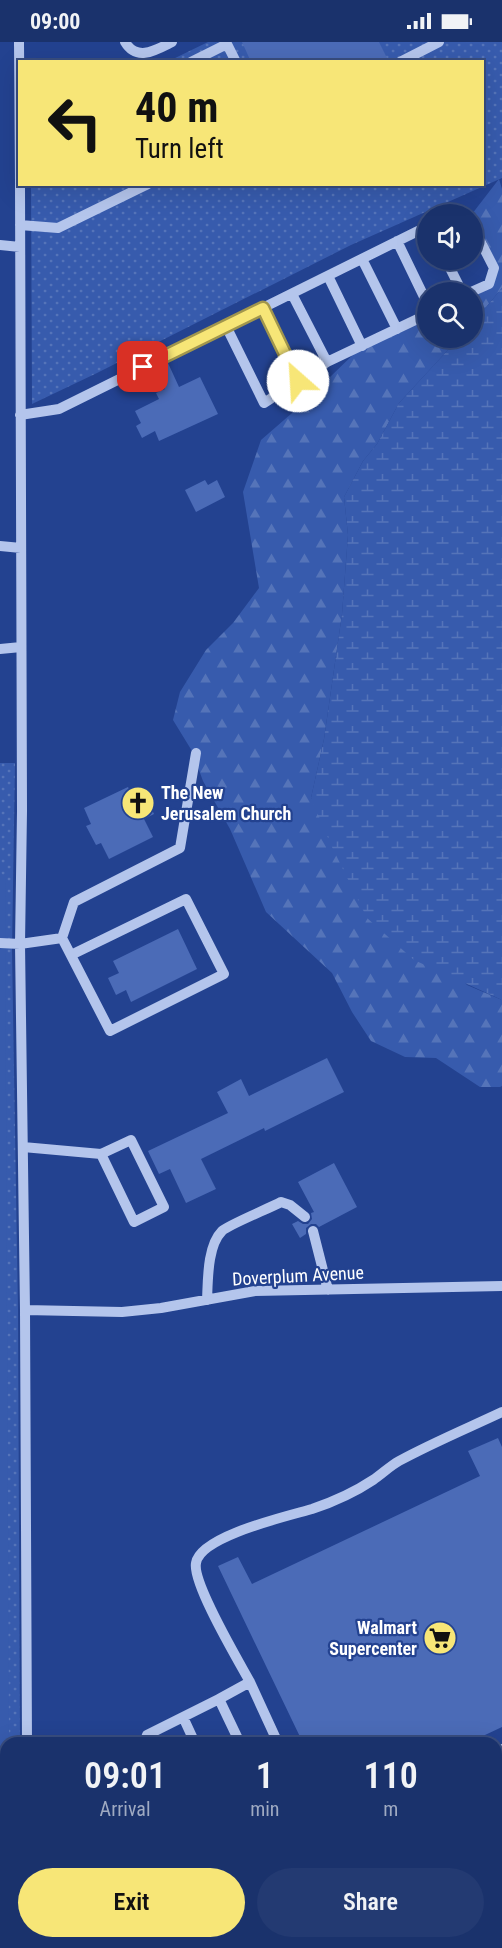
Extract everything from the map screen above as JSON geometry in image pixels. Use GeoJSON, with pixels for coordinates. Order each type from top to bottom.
{"type":"FeatureCollection","features":[{"type":"Feature","properties":{"kind":"street"},"geometry":{"type":"LineString","coordinates":[[19,42],[19,60]]}},
{"type":"Feature","properties":{"kind":"street"},"geometry":{"type":"LineString","coordinates":[[125,42],[135,52],[144,54],[172,42]]}},
{"type":"Feature","properties":{"kind":"street"},"geometry":{"type":"LineString","coordinates":[[404,60],[439,42]]}},
{"type":"Feature","properties":{"kind":"street"},"geometry":{"type":"LineString","coordinates":[[195,60],[227,44],[235,60]]}},
{"type":"Feature","properties":{"kind":"street"},"geometry":{"type":"LineString","coordinates":[[20,186],[22,811],[20,944],[27,1737]]}},
{"type":"Feature","properties":{"kind":"street"},"geometry":{"type":"LineString","coordinates":[[20,225],[58,228],[143,186]]}},
{"type":"Feature","properties":{"kind":"street"},"geometry":{"type":"LineString","coordinates":[[20,415],[59,409],[417,232]]}},
{"type":"Feature","properties":{"kind":"street"},"geometry":{"type":"LineString","coordinates":[[397,242],[417,283]]}},
{"type":"Feature","properties":{"kind":"street"},"geometry":{"type":"LineString","coordinates":[[0,244],[20,247]]}},
{"type":"Feature","properties":{"kind":"street"},"geometry":{"type":"LineString","coordinates":[[483,246],[494,268],[489,284],[483,287]]}},
{"type":"Feature","properties":{"kind":"street"},"geometry":{"type":"LineString","coordinates":[[362,259],[396,329]]}},
{"type":"Feature","properties":{"kind":"street"},"geometry":{"type":"LineString","coordinates":[[328,276],[362,346]]}},
{"type":"Feature","properties":{"kind":"street"},"geometry":{"type":"LineString","coordinates":[[292,294],[327,362]]}},
{"type":"Feature","properties":{"kind":"street"},"geometry":{"type":"LineString","coordinates":[[263,308],[298,381]]}},
{"type":"Feature","properties":{"kind":"street"},"geometry":{"type":"LineString","coordinates":[[226,326],[264,403],[327,362],[417,319]]}},
{"type":"Feature","properties":{"kind":"street"},"geometry":{"type":"LineString","coordinates":[[0,546],[21,548]]}},
{"type":"Feature","properties":{"kind":"street"},"geometry":{"type":"LineString","coordinates":[[0,649],[21,647]]}},
{"type":"Feature","properties":{"kind":"street"},"geometry":{"type":"LineString","coordinates":[[71,955],[186,899],[224,974],[110,1031],[62,938],[74,902],[180,848],[196,753]]}},
{"type":"Feature","properties":{"kind":"street"},"geometry":{"type":"LineString","coordinates":[[0,943],[20,944],[62,938]]}},
{"type":"Feature","properties":{"kind":"street"},"geometry":{"type":"LineString","coordinates":[[23,1147],[101,1154],[131,1140],[164,1207],[135,1222],[101,1154]]}},
{"type":"Feature","properties":{"kind":"street"},"geometry":{"type":"LineString","coordinates":[[207,1299],[210,1260],[222,1231],[281,1202],[290,1205],[305,1217]]}},
{"type":"Feature","properties":{"kind":"street"},"geometry":{"type":"LineString","coordinates":[[313,1230],[328,1290]]}},
{"type":"Feature","properties":{"kind":"street","name":"Doverplum Avenue"},"geometry":{"type":"LineString","coordinates":[[25,1310],[122,1312],[255,1291],[502,1286]]}},
{"type":"Feature","properties":{"kind":"street"},"geometry":{"type":"LineString","coordinates":[[275,1737],[250,1682],[204,1595],[195,1564],[199,1554],[244,1529],[341,1498],[372,1481],[397,1461],[502,1412]]}},
{"type":"Feature","properties":{"kind":"street"},"geometry":{"type":"LineString","coordinates":[[146,1737],[250,1682]]}},
{"type":"Feature","properties":{"kind":"street"},"geometry":{"type":"LineString","coordinates":[[219,1699],[237,1737]]}},
{"type":"Feature","properties":{"kind":"street"},"geometry":{"type":"LineString","coordinates":[[183,1717],[192,1737]]}},
{"type":"Feature","properties":{"kind":"green space"},"geometry":{"type":"Polygon","coordinates":[[[208,42],[502,42],[502,178],[484,186],[484,60],[171,60],[208,42]]]}},
{"type":"Feature","properties":{"kind":"green space"},"geometry":{"type":"Polygon","coordinates":[[[499,179],[502,189],[502,288],[483,311],[483,284],[491,276],[487,243],[483,235],[483,204],[480,204],[499,179]]]}},
{"type":"Feature","properties":{"kind":"green space"},"geometry":{"type":"Polygon","coordinates":[[[31,186],[484,186],[443,204],[417,204],[417,216],[351,245],[32,404],[31,186]]]}},
{"type":"Feature","properties":{"kind":"green space"},"geometry":{"type":"Polygon","coordinates":[[[502,288],[502,1000],[414,960],[367,918],[311,798],[324,739],[342,614],[348,535],[344,497],[399,403],[450,348],[483,348],[483,311],[502,288]]]}},
{"type":"Feature","properties":{"kind":"green space"},"geometry":{"type":"Polygon","coordinates":[[[417,318],[417,348],[450,348],[399,403],[344,497],[348,535],[342,614],[324,739],[311,798],[467,985],[502,1000],[502,1086],[500,1087],[480,1087],[436,1058],[405,1057],[371,1041],[352,1012],[332,973],[266,912],[230,829],[203,781],[192,751],[173,720],[180,692],[206,650],[233,623],[259,588],[243,492],[261,440],[360,348],[417,318]]]}},
{"type":"Feature","properties":{"kind":"green space"},"geometry":{"type":"Polygon","coordinates":[[[0,763],[15,763],[12,950],[18,1310],[20,1737],[0,1737],[0,763]]]}},
{"type":"Feature","properties":{"kind":"green space"},"geometry":{"type":"Polygon","coordinates":[[[0,872],[5,878],[9,1737],[0,1737],[0,872]]]}},
{"type":"Feature","properties":{"kind":"building"},"geometry":{"type":"Polygon","coordinates":[[[242,42],[379,42],[388,60],[250,60],[242,42]]]}},
{"type":"Feature","properties":{"kind":"building"},"geometry":{"type":"Polygon","coordinates":[[[168,363],[179,387],[200,377],[218,414],[159,441],[155,431],[142,438],[136,426],[141,423],[135,411],[159,399],[156,393],[165,389],[155,370],[168,363]]]}},
{"type":"Feature","properties":{"kind":"building"},"geometry":{"type":"Polygon","coordinates":[[[205,480],[208,485],[217,480],[225,497],[196,512],[185,490],[205,480]]]}},
{"type":"Feature","properties":{"kind":"building"},"geometry":{"type":"Polygon","coordinates":[[[128,787],[136,803],[146,798],[154,814],[144,819],[153,837],[109,859],[101,843],[96,845],[86,826],[91,824],[84,808],[128,787]]]}},
{"type":"Feature","properties":{"kind":"building"},"geometry":{"type":"Polygon","coordinates":[[[178,929],[197,969],[131,1002],[126,990],[116,995],[108,978],[119,973],[113,961],[178,929]]]}},
{"type":"Feature","properties":{"kind":"building"},"geometry":{"type":"Polygon","coordinates":[[[327,1058],[344,1092],[201,1159],[216,1189],[186,1203],[170,1169],[159,1174],[148,1151],[228,1113],[217,1092],[241,1079],[249,1096],[327,1058]]]}},
{"type":"Feature","properties":{"kind":"building"},"geometry":{"type":"Polygon","coordinates":[[[334,1163],[357,1207],[319,1227],[311,1224],[306,1228],[306,1234],[300,1238],[292,1224],[298,1221],[308,1224],[312,1219],[311,1213],[314,1212],[298,1182],[334,1163]]]}},
{"type":"Feature","properties":{"kind":"building"},"geometry":{"type":"Polygon","coordinates":[[[498,1438],[502,1447],[502,1727],[481,1737],[300,1737],[218,1566],[238,1557],[252,1584],[480,1476],[468,1451],[498,1438]]]}},
{"type":"Feature","properties":{"kind":"place","name":"The New Jerusalem Church"},"geometry":{"type":"Point","coordinates":[138,803]}},
{"type":"Feature","properties":{"kind":"place","name":"Walmart Supercenter"},"geometry":{"type":"Point","coordinates":[440,1638]}},
{"type":"Feature","properties":{"kind":"route"},"geometry":{"type":"LineString","coordinates":[[143,367],[263,308],[298,381]]}}]}
